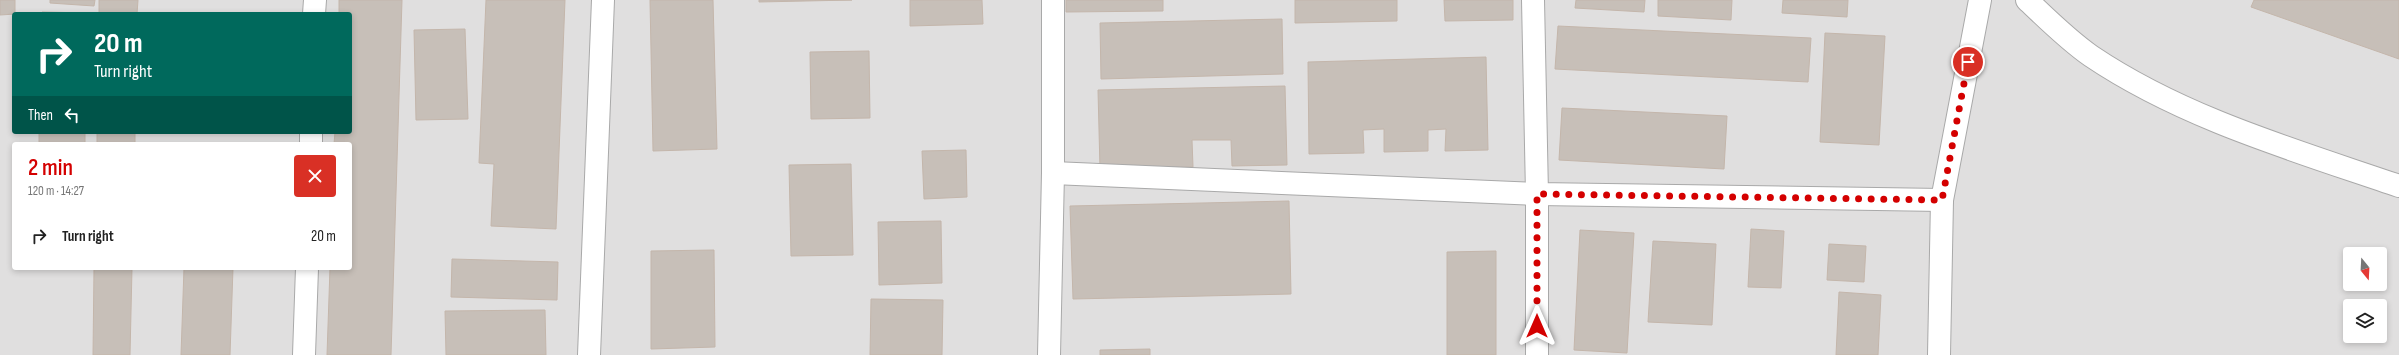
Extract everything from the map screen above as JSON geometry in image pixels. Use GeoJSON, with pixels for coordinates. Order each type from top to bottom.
{"type":"FeatureCollection","features":[{"type":"Feature","properties":{"kind":"street"},"geometry":{"type":"LineString","coordinates":[[314,12],[315,0]]}},
{"type":"Feature","properties":{"kind":"street"},"geometry":{"type":"LineString","coordinates":[[589,355],[603,0]]}},
{"type":"Feature","properties":{"kind":"street"},"geometry":{"type":"LineString","coordinates":[[1049,355],[1053,174],[1053,0]]}},
{"type":"Feature","properties":{"kind":"street"},"geometry":{"type":"LineString","coordinates":[[1533,0],[1537,194],[1537,355]]}},
{"type":"Feature","properties":{"kind":"street"},"geometry":{"type":"LineString","coordinates":[[1939,355],[1942,200],[1980,0]]}},
{"type":"Feature","properties":{"kind":"street"},"geometry":{"type":"LineString","coordinates":[[2027,0],[2090,55],[2145,89],[2197,113],[2285,147],[2399,186]]}},
{"type":"Feature","properties":{"kind":"street"},"geometry":{"type":"LineString","coordinates":[[1053,174],[1537,194],[1942,200]]}},
{"type":"Feature","properties":{"kind":"street"},"geometry":{"type":"LineString","coordinates":[[304,355],[307,270]]}},
{"type":"Feature","properties":{"kind":"shaded area"},"geometry":{"type":"Polygon","coordinates":[[[0,0],[2399,0],[2399,355],[0,355],[0,0]]]}},
{"type":"Feature","properties":{"kind":"building"},"geometry":{"type":"Polygon","coordinates":[[[0,0],[15,0],[15,12],[12,12],[12,14],[0,15],[0,0]]]}},
{"type":"Feature","properties":{"kind":"building"},"geometry":{"type":"Polygon","coordinates":[[[50,0],[95,0],[94,6],[50,3],[50,0]]]}},
{"type":"Feature","properties":{"kind":"building"},"geometry":{"type":"Polygon","coordinates":[[[99,0],[138,0],[137,12],[99,12],[99,0]]]}},
{"type":"Feature","properties":{"kind":"building"},"geometry":{"type":"Polygon","coordinates":[[[339,0],[402,0],[391,355],[327,355],[330,270],[352,270],[352,142],[334,142],[335,134],[352,134],[352,12],[339,12],[339,0]]]}},
{"type":"Feature","properties":{"kind":"building"},"geometry":{"type":"Polygon","coordinates":[[[486,0],[565,0],[556,229],[491,226],[494,164],[479,163],[486,0]]]}},
{"type":"Feature","properties":{"kind":"building"},"geometry":{"type":"Polygon","coordinates":[[[650,0],[713,0],[717,149],[653,151],[650,0]]]}},
{"type":"Feature","properties":{"kind":"building"},"geometry":{"type":"Polygon","coordinates":[[[759,0],[852,0],[759,2],[759,0]]]}},
{"type":"Feature","properties":{"kind":"building"},"geometry":{"type":"Polygon","coordinates":[[[910,0],[982,0],[983,24],[910,26],[910,0]]]}},
{"type":"Feature","properties":{"kind":"building"},"geometry":{"type":"Polygon","coordinates":[[[1066,0],[1163,0],[1163,11],[1066,12],[1066,0]]]}},
{"type":"Feature","properties":{"kind":"building"},"geometry":{"type":"Polygon","coordinates":[[[1295,0],[1397,0],[1397,21],[1295,23],[1295,0]]]}},
{"type":"Feature","properties":{"kind":"building"},"geometry":{"type":"Polygon","coordinates":[[[1444,0],[1513,0],[1513,20],[1445,21],[1444,0]]]}},
{"type":"Feature","properties":{"kind":"building"},"geometry":{"type":"Polygon","coordinates":[[[1576,0],[1645,0],[1644,12],[1575,8],[1576,0]]]}},
{"type":"Feature","properties":{"kind":"building"},"geometry":{"type":"Polygon","coordinates":[[[1658,0],[1732,0],[1731,20],[1658,16],[1658,0]]]}},
{"type":"Feature","properties":{"kind":"building"},"geometry":{"type":"Polygon","coordinates":[[[1783,0],[1848,0],[1847,17],[1782,13],[1783,0]]]}},
{"type":"Feature","properties":{"kind":"building"},"geometry":{"type":"Polygon","coordinates":[[[2254,0],[2399,0],[2399,59],[2251,7],[2254,0]]]}},
{"type":"Feature","properties":{"kind":"building"},"geometry":{"type":"Polygon","coordinates":[[[1282,19],[1283,74],[1101,79],[1100,23],[1282,19]]]}},
{"type":"Feature","properties":{"kind":"building"},"geometry":{"type":"Polygon","coordinates":[[[1558,26],[1811,38],[1808,82],[1555,69],[1558,26]]]}},
{"type":"Feature","properties":{"kind":"building"},"geometry":{"type":"Polygon","coordinates":[[[465,29],[468,119],[416,120],[414,30],[465,29]]]}},
{"type":"Feature","properties":{"kind":"building"},"geometry":{"type":"Polygon","coordinates":[[[1825,33],[1885,36],[1879,145],[1820,142],[1825,33]]]}},
{"type":"Feature","properties":{"kind":"building"},"geometry":{"type":"Polygon","coordinates":[[[869,51],[870,118],[811,119],[810,52],[869,51]]]}},
{"type":"Feature","properties":{"kind":"building"},"geometry":{"type":"Polygon","coordinates":[[[1486,57],[1488,150],[1445,151],[1446,129],[1428,130],[1428,151],[1384,152],[1384,129],[1363,130],[1364,153],[1309,154],[1308,62],[1486,57]]]}},
{"type":"Feature","properties":{"kind":"building"},"geometry":{"type":"Polygon","coordinates":[[[1285,86],[1287,165],[1232,166],[1231,140],[1192,140],[1193,167],[1100,169],[1098,90],[1285,86]]]}},
{"type":"Feature","properties":{"kind":"building"},"geometry":{"type":"Polygon","coordinates":[[[1562,108],[1727,116],[1724,169],[1559,160],[1562,108]]]}},
{"type":"Feature","properties":{"kind":"building"},"geometry":{"type":"Polygon","coordinates":[[[39,134],[85,134],[85,142],[39,142],[39,134]]]}},
{"type":"Feature","properties":{"kind":"building"},"geometry":{"type":"Polygon","coordinates":[[[97,134],[135,134],[135,142],[97,142],[97,134]]]}},
{"type":"Feature","properties":{"kind":"building"},"geometry":{"type":"Polygon","coordinates":[[[966,150],[967,197],[924,199],[922,151],[966,150]]]}},
{"type":"Feature","properties":{"kind":"building"},"geometry":{"type":"Polygon","coordinates":[[[851,164],[853,255],[791,256],[789,165],[851,164]]]}},
{"type":"Feature","properties":{"kind":"building"},"geometry":{"type":"Polygon","coordinates":[[[1289,201],[1291,294],[1073,299],[1070,206],[1289,201]]]}},
{"type":"Feature","properties":{"kind":"building"},"geometry":{"type":"Polygon","coordinates":[[[941,221],[942,283],[879,285],[878,222],[941,221]]]}},
{"type":"Feature","properties":{"kind":"building"},"geometry":{"type":"Polygon","coordinates":[[[1751,229],[1784,231],[1781,288],[1748,287],[1751,229]]]}},
{"type":"Feature","properties":{"kind":"building"},"geometry":{"type":"Polygon","coordinates":[[[1580,230],[1634,233],[1627,353],[1574,350],[1580,230]]]}},
{"type":"Feature","properties":{"kind":"building"},"geometry":{"type":"Polygon","coordinates":[[[1653,241],[1716,244],[1712,325],[1648,322],[1653,241]]]}},
{"type":"Feature","properties":{"kind":"building"},"geometry":{"type":"Polygon","coordinates":[[[1829,244],[1866,246],[1864,282],[1827,280],[1829,244]]]}},
{"type":"Feature","properties":{"kind":"building"},"geometry":{"type":"Polygon","coordinates":[[[714,250],[715,347],[651,349],[651,251],[714,250]]]}},
{"type":"Feature","properties":{"kind":"building"},"geometry":{"type":"Polygon","coordinates":[[[1496,251],[1496,355],[1447,355],[1447,252],[1496,251]]]}},
{"type":"Feature","properties":{"kind":"building"},"geometry":{"type":"Polygon","coordinates":[[[452,259],[558,262],[557,300],[451,297],[452,259]]]}},
{"type":"Feature","properties":{"kind":"building"},"geometry":{"type":"Polygon","coordinates":[[[94,270],[132,270],[130,355],[93,355],[94,270]]]}},
{"type":"Feature","properties":{"kind":"building"},"geometry":{"type":"Polygon","coordinates":[[[184,270],[233,270],[230,355],[181,355],[184,270]]]}},
{"type":"Feature","properties":{"kind":"building"},"geometry":{"type":"Polygon","coordinates":[[[1839,292],[1881,295],[1878,355],[1836,355],[1839,292]]]}},
{"type":"Feature","properties":{"kind":"building"},"geometry":{"type":"Polygon","coordinates":[[[871,299],[943,300],[942,355],[870,355],[871,299]]]}},
{"type":"Feature","properties":{"kind":"building"},"geometry":{"type":"Polygon","coordinates":[[[545,310],[546,355],[446,355],[445,311],[545,310]]]}},
{"type":"Feature","properties":{"kind":"building"},"geometry":{"type":"Polygon","coordinates":[[[1150,349],[1150,355],[1100,355],[1100,350],[1150,349]]]}},
{"type":"Feature","properties":{"kind":"route"},"geometry":{"type":"LineString","coordinates":[[1537,326],[1537,194],[1942,200],[1968,62]]}}]}
